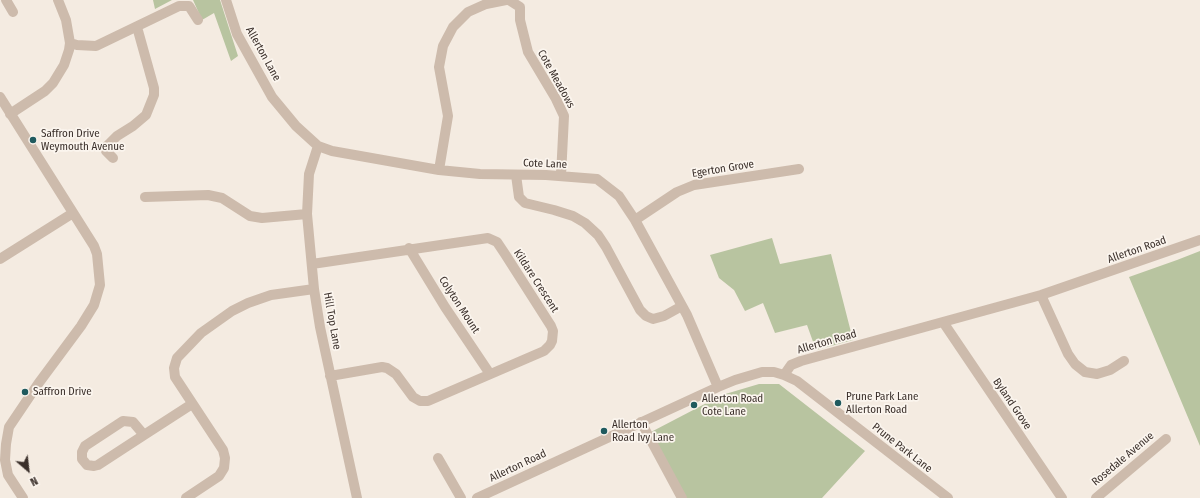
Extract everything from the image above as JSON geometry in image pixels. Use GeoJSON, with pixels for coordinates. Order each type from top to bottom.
{"type":"FeatureCollection","features":[{"type":"Feature","properties":{"kind":"street"},"geometry":{"type":"LineString","coordinates":[[10,114],[45,91],[53,83],[64,65],[70,43],[66,20],[58,0]]}},
{"type":"Feature","properties":{"kind":"street","name":"Allerton Lane"},"geometry":{"type":"LineString","coordinates":[[226,0],[237,34],[272,97]]}},
{"type":"Feature","properties":{"kind":"street","name":"Cote Meadows"},"geometry":{"type":"LineString","coordinates":[[439,170],[448,116],[440,67],[443,46],[453,27],[468,12],[486,4],[508,0],[520,6],[520,20],[528,52],[556,99],[564,116],[561,176]]}},
{"type":"Feature","properties":{"kind":"street"},"geometry":{"type":"LineString","coordinates":[[9,1],[13,12]]}},
{"type":"Feature","properties":{"kind":"street"},"geometry":{"type":"LineString","coordinates":[[70,43],[96,46],[179,6],[189,6],[198,20]]}},
{"type":"Feature","properties":{"kind":"street"},"geometry":{"type":"LineString","coordinates":[[113,158],[106,152],[106,147],[117,136],[133,126],[146,115],[154,95],[154,88],[137,27]]}},
{"type":"Feature","properties":{"kind":"street","name":"Cote Lane"},"geometry":{"type":"LineString","coordinates":[[272,97],[296,126],[318,146],[332,151],[439,170],[480,174],[561,176],[597,179],[618,196],[635,220],[682,306],[718,387]]}},
{"type":"Feature","properties":{"kind":"street"},"geometry":{"type":"LineString","coordinates":[[0,98],[94,246],[97,254],[100,285],[94,305],[81,326],[38,384],[9,427],[5,460],[8,475],[23,498]]}},
{"type":"Feature","properties":{"kind":"street","name":"Hill Top Lane"},"geometry":{"type":"LineString","coordinates":[[318,146],[309,174],[307,214],[314,289],[330,376],[357,498]]}},
{"type":"Feature","properties":{"kind":"street","name":"Egerton Grove"},"geometry":{"type":"LineString","coordinates":[[635,220],[677,192],[694,185],[799,170]]}},
{"type":"Feature","properties":{"kind":"street"},"geometry":{"type":"LineString","coordinates":[[516,175],[519,197],[525,203],[573,216],[585,223],[598,235],[640,310],[646,316],[653,319],[664,316],[682,306]]}},
{"type":"Feature","properties":{"kind":"street"},"geometry":{"type":"LineString","coordinates":[[145,197],[208,195],[222,198],[250,216],[262,218],[307,214]]}},
{"type":"Feature","properties":{"kind":"street"},"geometry":{"type":"LineString","coordinates":[[0,259],[73,213]]}},
{"type":"Feature","properties":{"kind":"street","name":"Kildare Crescent"},"geometry":{"type":"LineString","coordinates":[[312,264],[485,237],[497,242],[551,326],[553,336],[550,345],[544,351],[432,400],[424,401],[413,397],[396,374],[387,368],[382,367],[330,376]]}},
{"type":"Feature","properties":{"kind":"street","name":"Allerton Road"},"geometry":{"type":"LineString","coordinates":[[477,498],[742,377],[762,372],[784,374],[792,364],[801,361],[1040,295],[1200,240]]}},
{"type":"Feature","properties":{"kind":"street","name":"Colyton Mount"},"geometry":{"type":"LineString","coordinates":[[409,248],[445,307],[490,374]]}},
{"type":"Feature","properties":{"kind":"street"},"geometry":{"type":"LineString","coordinates":[[186,498],[219,476],[225,463],[223,450],[176,377],[174,368],[177,358],[201,333],[232,311],[248,303],[271,295],[314,289]]}},
{"type":"Feature","properties":{"kind":"street"},"geometry":{"type":"LineString","coordinates":[[1040,295],[1068,354],[1075,364],[1085,372],[1097,374],[1110,370],[1124,360]]}},
{"type":"Feature","properties":{"kind":"street","name":"Byland Grove"},"geometry":{"type":"LineString","coordinates":[[943,322],[1062,498]]}},
{"type":"Feature","properties":{"kind":"street","name":"Prune Park Lane"},"geometry":{"type":"LineString","coordinates":[[784,374],[797,382],[948,498]]}},
{"type":"Feature","properties":{"kind":"street"},"geometry":{"type":"LineString","coordinates":[[144,435],[133,422],[123,421],[85,446],[82,452],[82,459],[87,465],[98,465],[192,404]]}},
{"type":"Feature","properties":{"kind":"street"},"geometry":{"type":"LineString","coordinates":[[642,422],[682,498]]}},
{"type":"Feature","properties":{"kind":"street","name":"Rosedale Avenue"},"geometry":{"type":"LineString","coordinates":[[1096,498],[1166,439]]}},
{"type":"Feature","properties":{"kind":"street"},"geometry":{"type":"LineString","coordinates":[[438,458],[461,498]]}},
{"type":"Feature","properties":{"kind":"green space"},"geometry":{"type":"Polygon","coordinates":[[[153,0],[172,0],[155,9],[153,0]]]}},
{"type":"Feature","properties":{"kind":"green space"},"geometry":{"type":"Polygon","coordinates":[[[193,0],[220,0],[238,56],[231,61],[214,13],[202,20],[193,0]]]}},
{"type":"Feature","properties":{"kind":"green space"},"geometry":{"type":"Polygon","coordinates":[[[772,238],[780,264],[831,254],[853,340],[816,350],[807,325],[775,333],[763,303],[745,311],[734,290],[719,278],[710,255],[772,238]]]}},
{"type":"Feature","properties":{"kind":"green space"},"geometry":{"type":"Polygon","coordinates":[[[1200,251],[1200,446],[1129,277],[1200,251]]]}},
{"type":"Feature","properties":{"kind":"green space"},"geometry":{"type":"Polygon","coordinates":[[[759,384],[779,384],[865,451],[822,498],[686,498],[651,432],[722,395],[759,384]]]}},
{"type":"Feature","properties":{"kind":"place","name":"Saffron Drive Weymouth Avenue"},"geometry":{"type":"Point","coordinates":[33,140]}},
{"type":"Feature","properties":{"kind":"place","name":"Saffron Drive"},"geometry":{"type":"Point","coordinates":[25,392]}},
{"type":"Feature","properties":{"kind":"place","name":"Prune Park Lane Allerton Road"},"geometry":{"type":"Point","coordinates":[838,403]}},
{"type":"Feature","properties":{"kind":"place","name":"Allerton Road Cote Lane"},"geometry":{"type":"Point","coordinates":[694,405]}},
{"type":"Feature","properties":{"kind":"place","name":"Allerton Road Ivy Lane"},"geometry":{"type":"Point","coordinates":[604,431]}}]}
